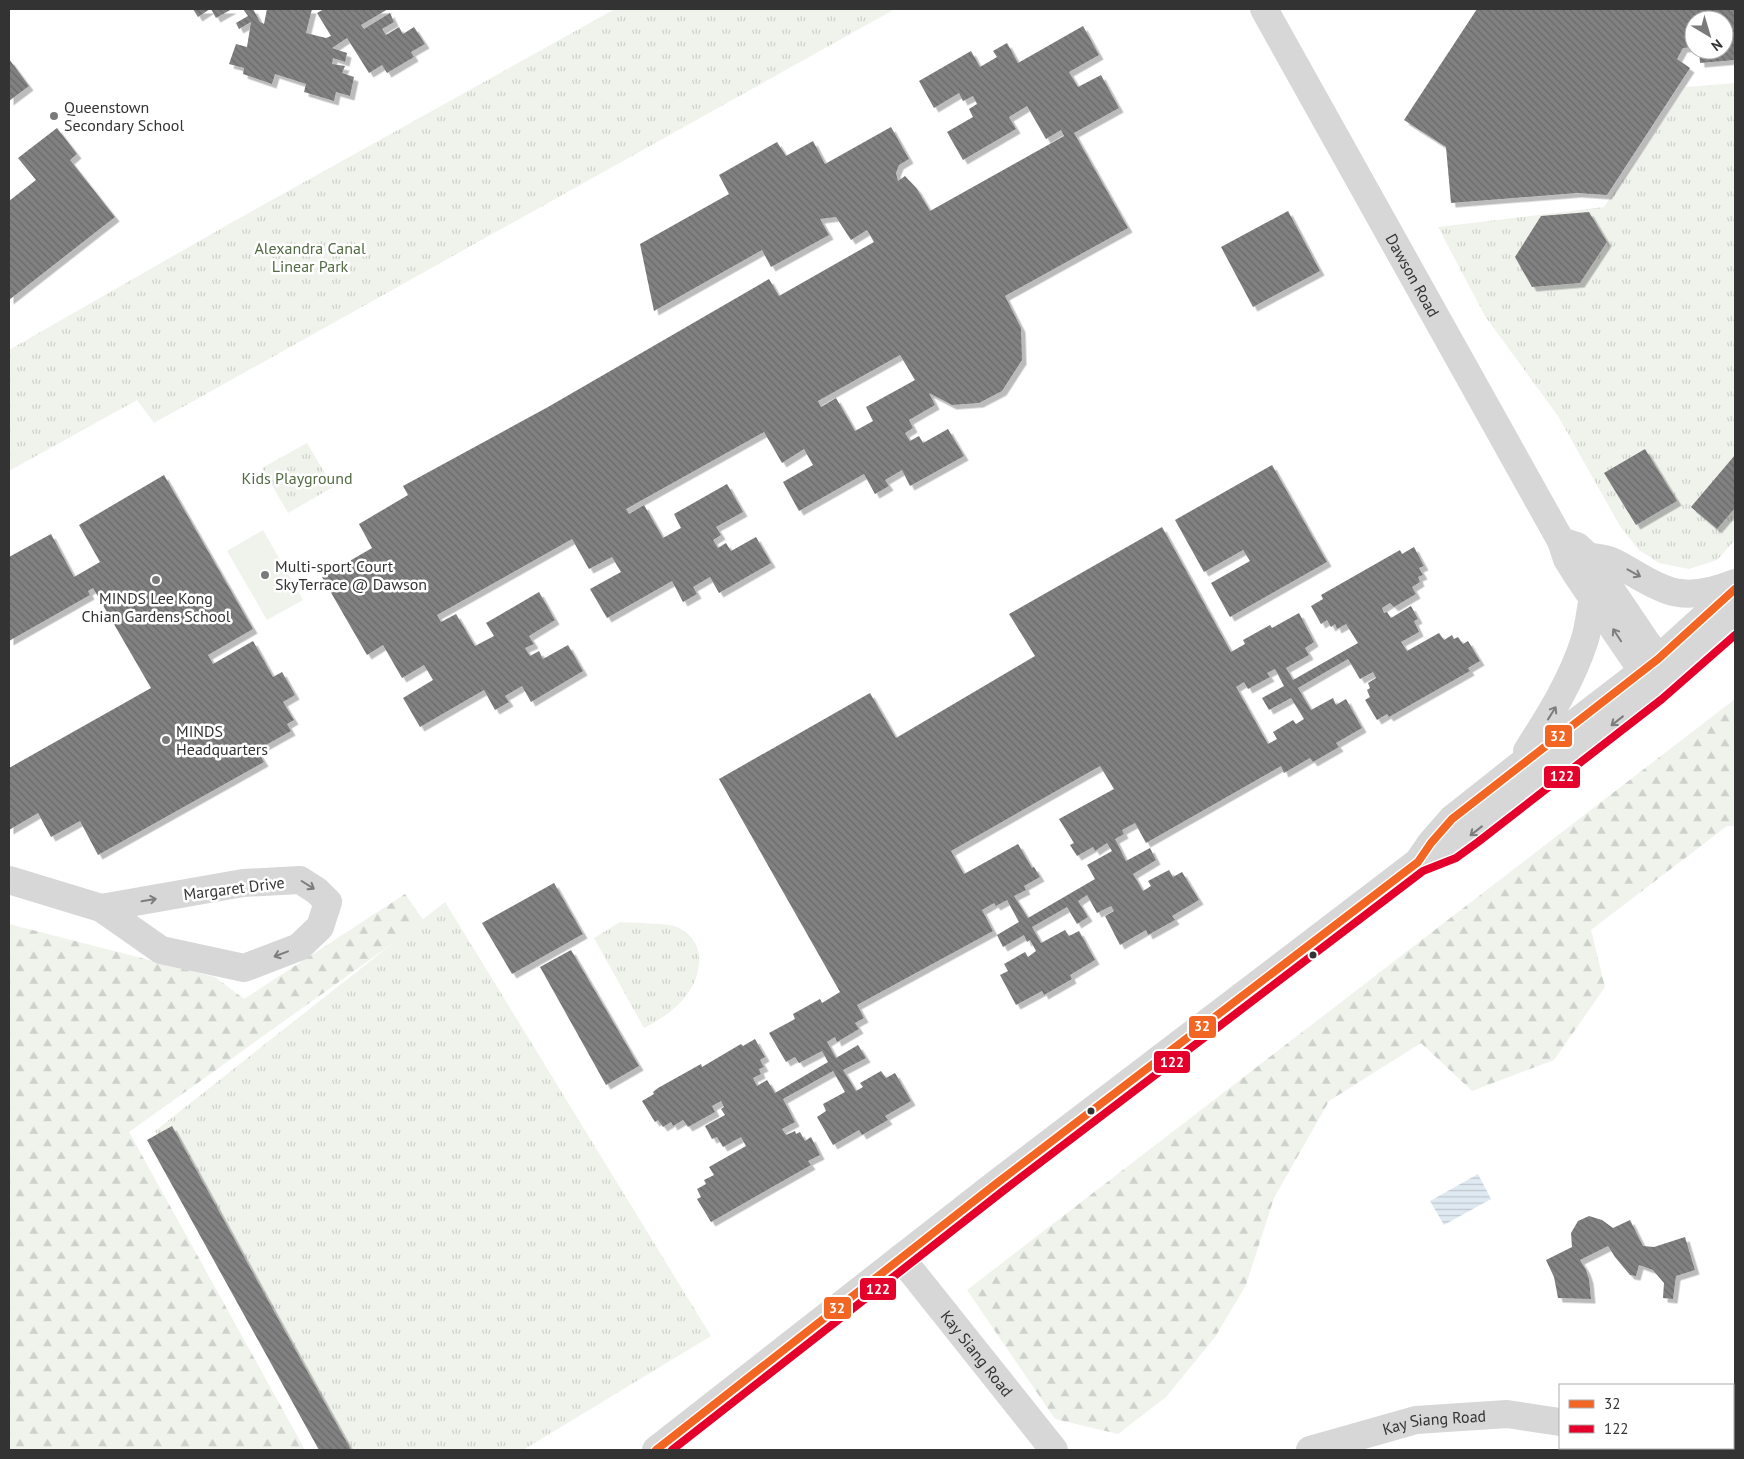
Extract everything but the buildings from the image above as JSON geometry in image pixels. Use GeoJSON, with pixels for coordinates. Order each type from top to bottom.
{"type":"FeatureCollection","features":[{"type":"Feature","properties":{"kind":"street","name":"Dawson Road"},"geometry":{"type":"LineString","coordinates":[[1264,9],[1561,541],[1567,559],[1593,598],[1657,675]]}},
{"type":"Feature","properties":{"kind":"street"},"geometry":{"type":"LineString","coordinates":[[1561,541],[1577,546],[1589,557],[1657,675]]}},
{"type":"Feature","properties":{"kind":"street"},"geometry":{"type":"LineString","coordinates":[[1589,557],[1609,560],[1668,591],[1695,594],[1724,588],[1735,582]]}},
{"type":"Feature","properties":{"kind":"street"},"geometry":{"type":"LineString","coordinates":[[656,1450],[901,1258],[1418,862],[1452,848],[1472,834],[1657,675],[1735,589]]}},
{"type":"Feature","properties":{"kind":"street"},"geometry":{"type":"LineString","coordinates":[[1515,769],[1555,709],[1573,672],[1586,638],[1593,598]]}},
{"type":"Feature","properties":{"kind":"street"},"geometry":{"type":"LineString","coordinates":[[1418,862],[1436,837],[1452,820],[1515,769],[1735,622]]}},
{"type":"Feature","properties":{"kind":"street","name":"Margaret Drive"},"geometry":{"type":"LineString","coordinates":[[9,880],[101,908],[161,950],[244,968],[300,947],[320,927],[328,902],[300,880],[243,884],[101,908]]}},
{"type":"Feature","properties":{"kind":"street","name":"Kay Siang Road"},"geometry":{"type":"LineString","coordinates":[[901,1258],[1054,1450]]}},
{"type":"Feature","properties":{"kind":"street","name":"Kay Siang Road"},"geometry":{"type":"LineString","coordinates":[[1310,1450],[1416,1420],[1507,1414],[1559,1422]]}},
{"type":"Feature","properties":{"kind":"green space","name":"Alexandra Canal Linear Park"},"geometry":{"type":"Polygon","coordinates":[[[615,9],[895,9],[154,423],[137,400],[9,471],[9,350],[229,224],[615,9]]]}},
{"type":"Feature","properties":{"kind":"green space"},"geometry":{"type":"Polygon","coordinates":[[[1735,83],[1735,540],[1717,560],[1689,569],[1659,563],[1639,550],[1620,526],[1558,416],[1485,316],[1438,227],[1604,207],[1686,87],[1735,83]]]}},
{"type":"Feature","properties":{"kind":"green space","name":"Kids Playground"},"geometry":{"type":"Polygon","coordinates":[[[307,443],[333,487],[288,513],[262,468],[307,443]]]}},
{"type":"Feature","properties":{"kind":"green space","name":"Multi-sport Court SkyTerrace @ Dawson"},"geometry":{"type":"Polygon","coordinates":[[[263,530],[303,600],[267,620],[227,551],[263,530]]]}},
{"type":"Feature","properties":{"kind":"green space"},"geometry":{"type":"Polygon","coordinates":[[[1735,699],[1735,826],[1727,826],[1591,930],[1605,987],[1554,1060],[1472,1091],[1421,1043],[1329,1101],[1274,1198],[1246,1285],[1215,1337],[1166,1397],[1118,1434],[1055,1419],[967,1290],[1735,699]]]}},
{"type":"Feature","properties":{"kind":"green space"},"geometry":{"type":"Polygon","coordinates":[[[405,894],[424,921],[129,1132],[305,1450],[9,1450],[9,924],[215,977],[244,999],[405,894]]]}},
{"type":"Feature","properties":{"kind":"green space"},"geometry":{"type":"Polygon","coordinates":[[[445,902],[711,1336],[523,1450],[331,1450],[155,1131],[445,902]]]}},
{"type":"Feature","properties":{"kind":"green space"},"geometry":{"type":"Polygon","coordinates":[[[620,922],[677,927],[692,939],[698,951],[698,969],[695,980],[683,1000],[665,1016],[644,1028],[594,938],[620,922]]]}},
{"type":"Feature","properties":{"kind":"shaded area"},"geometry":{"type":"Polygon","coordinates":[[[1478,1174],[1491,1199],[1444,1225],[1430,1201],[1478,1174]]]}},
{"type":"Feature","properties":{"kind":"transit line","name":"32"},"geometry":{"type":"LineString","coordinates":[[656,1450],[997,1183],[1418,862],[1431,843],[1452,819],[1658,659],[1735,589]]}},
{"type":"Feature","properties":{"kind":"transit line","name":"122"},"geometry":{"type":"LineString","coordinates":[[672,1450],[1003,1191],[1423,871],[1456,858],[1478,842],[1662,699],[1735,635]]}},
{"type":"Feature","properties":{"kind":"place","name":"Queenstown Secondary School"},"geometry":{"type":"Point","coordinates":[54,116]}},
{"type":"Feature","properties":{"kind":"place","name":"Multi-sport Court SkyTerrace @ Dawson"},"geometry":{"type":"Point","coordinates":[265,575]}},
{"type":"Feature","properties":{"kind":"place","name":"MINDS Lee Kong Chian Gardens School"},"geometry":{"type":"Point","coordinates":[156,580]}},
{"type":"Feature","properties":{"kind":"place","name":"MINDS Headquarters"},"geometry":{"type":"Point","coordinates":[166,740]}}]}
